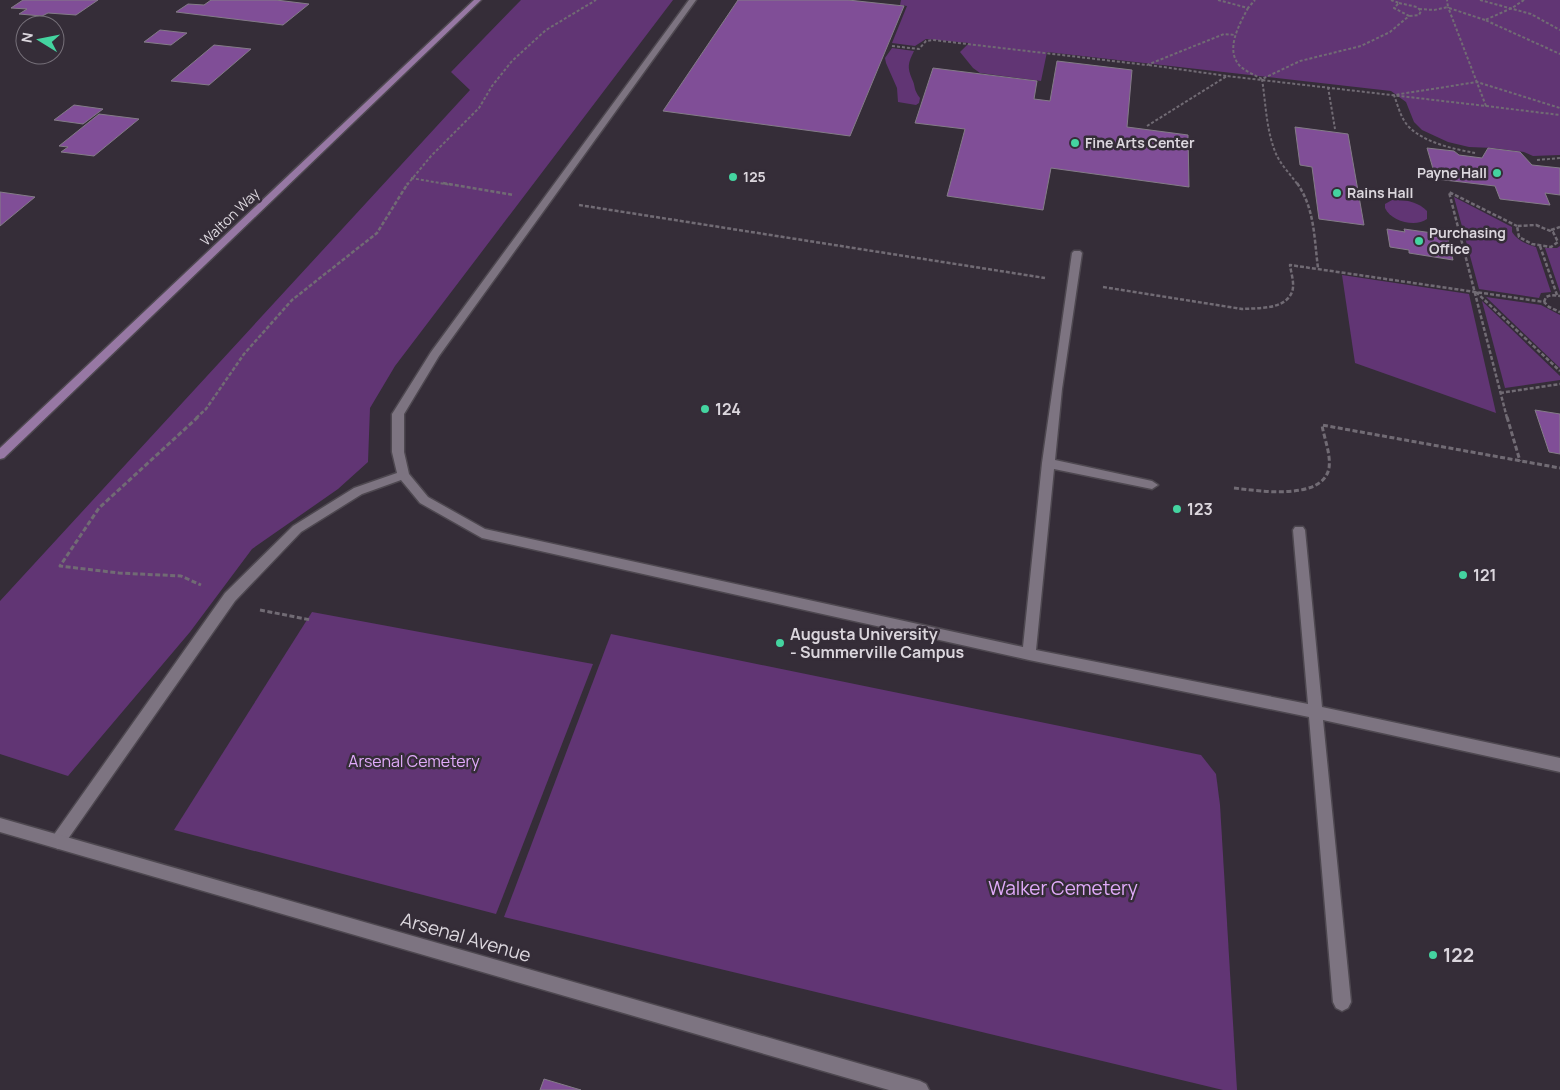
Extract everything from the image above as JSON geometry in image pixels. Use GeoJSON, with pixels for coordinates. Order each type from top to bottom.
{"type":"FeatureCollection","features":[{"type":"Feature","properties":{"kind":"main road","name":"Walton Way"},"geometry":{"type":"LineString","coordinates":[[0,455],[478,0]]}},
{"type":"Feature","properties":{"kind":"street"},"geometry":{"type":"LineString","coordinates":[[693,0],[435,354],[398,414],[398,452],[403,475],[424,500],[482,533],[1029,654],[1314,712],[1560,765]]}},
{"type":"Feature","properties":{"kind":"street"},"geometry":{"type":"LineString","coordinates":[[1029,654],[1041,555],[1048,462],[1077,253]]}},
{"type":"Feature","properties":{"kind":"street"},"geometry":{"type":"LineString","coordinates":[[1048,462],[1152,485]]}},
{"type":"Feature","properties":{"kind":"street"},"geometry":{"type":"LineString","coordinates":[[58,841],[230,598],[297,529],[358,491],[403,475]]}},
{"type":"Feature","properties":{"kind":"street"},"geometry":{"type":"LineString","coordinates":[[1299,530],[1314,712],[1342,1002]]}},
{"type":"Feature","properties":{"kind":"street","name":"Arsenal Avenue"},"geometry":{"type":"LineString","coordinates":[[0,825],[920,1090]]}},
{"type":"Feature","properties":{"kind":"path"},"geometry":{"type":"LineString","coordinates":[[206,587],[180,576],[119,574],[60,566],[99,508],[206,409],[244,354],[292,300],[377,233],[411,178],[479,108],[492,86],[512,61],[546,30],[596,0]]}},
{"type":"Feature","properties":{"kind":"path"},"geometry":{"type":"LineString","coordinates":[[1218,0],[1248,8]]}},
{"type":"Feature","properties":{"kind":"path"},"geometry":{"type":"LineString","coordinates":[[1254,0],[1235,35],[1233,49],[1240,66],[1262,79]]}},
{"type":"Feature","properties":{"kind":"path"},"geometry":{"type":"LineString","coordinates":[[1391,0],[1419,9],[1434,10],[1448,7],[1463,14],[1485,20],[1560,54]]}},
{"type":"Feature","properties":{"kind":"path"},"geometry":{"type":"LineString","coordinates":[[1447,0],[1486,106]]}},
{"type":"Feature","properties":{"kind":"path"},"geometry":{"type":"LineString","coordinates":[[1480,0],[1531,14],[1560,30]]}},
{"type":"Feature","properties":{"kind":"path"},"geometry":{"type":"LineString","coordinates":[[1485,20],[1512,8],[1524,0]]}},
{"type":"Feature","properties":{"kind":"path"},"geometry":{"type":"LineString","coordinates":[[1399,3],[1394,8],[1409,16],[1419,15],[1419,9]]}},
{"type":"Feature","properties":{"kind":"path"},"geometry":{"type":"LineString","coordinates":[[1262,79],[1300,61],[1361,46],[1390,32],[1409,16]]}},
{"type":"Feature","properties":{"kind":"path"},"geometry":{"type":"LineString","coordinates":[[1146,65],[1224,34],[1235,35]]}},
{"type":"Feature","properties":{"kind":"path"},"geometry":{"type":"LineString","coordinates":[[892,46],[919,48],[926,42],[933,40],[1560,115]]}},
{"type":"Feature","properties":{"kind":"path"},"geometry":{"type":"LineString","coordinates":[[1147,126],[1227,76]]}},
{"type":"Feature","properties":{"kind":"path"},"geometry":{"type":"LineString","coordinates":[[1262,79],[1268,124],[1277,155],[1285,169],[1299,185],[1308,204],[1318,268]]}},
{"type":"Feature","properties":{"kind":"path"},"geometry":{"type":"LineString","coordinates":[[1394,95],[1477,82],[1560,108]]}},
{"type":"Feature","properties":{"kind":"path"},"geometry":{"type":"LineString","coordinates":[[1328,87],[1335,128]]}},
{"type":"Feature","properties":{"kind":"path"},"geometry":{"type":"LineString","coordinates":[[1394,95],[1403,118],[1411,129],[1435,141],[1475,154]]}},
{"type":"Feature","properties":{"kind":"path"},"geometry":{"type":"LineString","coordinates":[[1537,160],[1560,158]]}},
{"type":"Feature","properties":{"kind":"path"},"geometry":{"type":"LineString","coordinates":[[411,178],[516,196]]}},
{"type":"Feature","properties":{"kind":"path"},"geometry":{"type":"LineString","coordinates":[[1517,226],[1519,237],[1540,246],[1552,247],[1558,242],[1558,239],[1551,230],[1540,226],[1517,226],[1449,192],[1476,292],[1500,393],[1520,461]]}},
{"type":"Feature","properties":{"kind":"path"},"geometry":{"type":"LineString","coordinates":[[576,205],[1242,309],[1277,305],[1287,300],[1292,291],[1290,265],[1544,302],[1549,307],[1560,312]]}},
{"type":"Feature","properties":{"kind":"path"},"geometry":{"type":"LineString","coordinates":[[1551,230],[1560,227]]}},
{"type":"Feature","properties":{"kind":"path"},"geometry":{"type":"LineString","coordinates":[[1540,246],[1559,295],[1546,297],[1544,302]]}},
{"type":"Feature","properties":{"kind":"path"},"geometry":{"type":"LineString","coordinates":[[1476,292],[1560,371]]}},
{"type":"Feature","properties":{"kind":"path"},"geometry":{"type":"LineString","coordinates":[[1500,393],[1560,384]]}},
{"type":"Feature","properties":{"kind":"path"},"geometry":{"type":"LineString","coordinates":[[1234,488],[1269,492],[1297,490],[1316,486],[1325,478],[1330,468],[1322,425],[1560,468]]}},
{"type":"Feature","properties":{"kind":"path"},"geometry":{"type":"LineString","coordinates":[[252,606],[262,610],[311,620]]}},
{"type":"Feature","properties":{"kind":"green space"},"geometry":{"type":"Polygon","coordinates":[[[521,0],[673,0],[395,366],[370,408],[368,462],[338,489],[252,549],[190,632],[68,776],[0,754],[0,601],[470,90],[451,72],[521,0]]]}},
{"type":"Feature","properties":{"kind":"green space"},"geometry":{"type":"Polygon","coordinates":[[[901,0],[1560,0],[1560,155],[1533,156],[1524,152],[1469,147],[1448,142],[1422,130],[1414,122],[1406,102],[1391,91],[1047,52],[1041,81],[980,73],[973,68],[960,52],[969,43],[926,39],[915,46],[892,43],[907,6],[900,5],[901,0]]]}},
{"type":"Feature","properties":{"kind":"green space"},"geometry":{"type":"Polygon","coordinates":[[[892,48],[914,51],[909,62],[909,68],[915,90],[920,98],[919,103],[916,105],[898,102],[897,88],[885,58],[892,48]]]}},
{"type":"Feature","properties":{"kind":"green space"},"geometry":{"type":"Polygon","coordinates":[[[1454,197],[1512,227],[1512,232],[1517,238],[1536,247],[1551,292],[1541,293],[1539,298],[1479,289],[1454,197]]]}},
{"type":"Feature","properties":{"kind":"green space"},"geometry":{"type":"Polygon","coordinates":[[[1392,200],[1402,200],[1420,205],[1427,211],[1427,219],[1416,223],[1398,220],[1388,213],[1385,208],[1385,204],[1392,200]]]}},
{"type":"Feature","properties":{"kind":"green space"},"geometry":{"type":"Polygon","coordinates":[[[1560,246],[1560,292],[1545,248],[1557,248],[1560,246]]]}},
{"type":"Feature","properties":{"kind":"green space"},"geometry":{"type":"Polygon","coordinates":[[[1342,275],[1469,294],[1496,413],[1355,363],[1342,275]]]}},
{"type":"Feature","properties":{"kind":"green space"},"geometry":{"type":"Polygon","coordinates":[[[1486,297],[1541,305],[1560,315],[1560,368],[1486,297]]]}},
{"type":"Feature","properties":{"kind":"green space"},"geometry":{"type":"Polygon","coordinates":[[[1482,301],[1560,376],[1560,380],[1505,388],[1482,301]]]}},
{"type":"Feature","properties":{"kind":"green space","name":"Arsenal Cemetery"},"geometry":{"type":"Polygon","coordinates":[[[312,612],[593,664],[496,914],[174,830],[312,612]]]}},
{"type":"Feature","properties":{"kind":"green space","name":"Walker Cemetery"},"geometry":{"type":"Polygon","coordinates":[[[611,634],[1201,755],[1216,774],[1220,805],[1237,1090],[1223,1090],[504,917],[611,634]]]}},
{"type":"Feature","properties":{"kind":"building"},"geometry":{"type":"Polygon","coordinates":[[[23,0],[98,0],[76,15],[48,13],[44,15],[19,14],[27,9],[11,8],[23,0]]]}},
{"type":"Feature","properties":{"kind":"building"},"geometry":{"type":"Polygon","coordinates":[[[211,0],[276,0],[309,4],[283,25],[176,12],[188,4],[204,5],[211,0]]]}},
{"type":"Feature","properties":{"kind":"building"},"geometry":{"type":"Polygon","coordinates":[[[738,0],[848,0],[904,6],[850,136],[663,111],[738,0]]]}},
{"type":"Feature","properties":{"kind":"building"},"geometry":{"type":"Polygon","coordinates":[[[160,30],[187,33],[171,45],[144,42],[160,30]]]}},
{"type":"Feature","properties":{"kind":"building"},"geometry":{"type":"Polygon","coordinates":[[[214,45],[251,49],[209,85],[171,81],[214,45]]]}},
{"type":"Feature","properties":{"kind":"building","name":"Fine Arts Center"},"geometry":{"type":"Polygon","coordinates":[[[1057,61],[1132,70],[1127,127],[1188,135],[1189,187],[1051,168],[1043,210],[947,196],[965,129],[915,123],[933,68],[1037,81],[1034,99],[1050,101],[1057,61]]]}},
{"type":"Feature","properties":{"kind":"building"},"geometry":{"type":"Polygon","coordinates":[[[74,105],[103,109],[83,124],[54,120],[74,105]]]}},
{"type":"Feature","properties":{"kind":"building"},"geometry":{"type":"Polygon","coordinates":[[[99,114],[139,119],[94,156],[61,152],[68,147],[59,146],[99,114]]]}},
{"type":"Feature","properties":{"kind":"building","name":"Rains Hall"},"geometry":{"type":"Polygon","coordinates":[[[1295,127],[1348,134],[1364,225],[1319,219],[1312,167],[1300,165],[1295,127]]]}},
{"type":"Feature","properties":{"kind":"building","name":"Payne Hall"},"geometry":{"type":"Polygon","coordinates":[[[1427,148],[1454,151],[1459,155],[1482,158],[1488,148],[1520,152],[1532,165],[1560,168],[1560,195],[1545,193],[1550,205],[1500,199],[1495,186],[1436,179],[1427,148]]]}},
{"type":"Feature","properties":{"kind":"building"},"geometry":{"type":"Polygon","coordinates":[[[0,192],[35,197],[0,226],[0,192]]]}},
{"type":"Feature","properties":{"kind":"building","name":"Purchasing Office"},"geometry":{"type":"Polygon","coordinates":[[[1387,229],[1405,232],[1404,229],[1447,235],[1453,260],[1409,253],[1409,250],[1390,247],[1387,229]]]}},
{"type":"Feature","properties":{"kind":"building"},"geometry":{"type":"Polygon","coordinates":[[[1535,410],[1560,414],[1560,454],[1549,452],[1535,410]]]}},
{"type":"Feature","properties":{"kind":"building"},"geometry":{"type":"Polygon","coordinates":[[[544,1079],[581,1090],[540,1090],[544,1079]]]}},
{"type":"Feature","properties":{"kind":"place","name":"Fine Arts Center"},"geometry":{"type":"Point","coordinates":[1075,143]}},
{"type":"Feature","properties":{"kind":"place","name":"Payne Hall"},"geometry":{"type":"Point","coordinates":[1497,173]}},
{"type":"Feature","properties":{"kind":"place","name":"125"},"geometry":{"type":"Point","coordinates":[733,177]}},
{"type":"Feature","properties":{"kind":"place","name":"Rains Hall"},"geometry":{"type":"Point","coordinates":[1337,193]}},
{"type":"Feature","properties":{"kind":"place","name":"Purchasing Office"},"geometry":{"type":"Point","coordinates":[1419,241]}},
{"type":"Feature","properties":{"kind":"place","name":"124"},"geometry":{"type":"Point","coordinates":[705,409]}},
{"type":"Feature","properties":{"kind":"place","name":"123"},"geometry":{"type":"Point","coordinates":[1177,509]}},
{"type":"Feature","properties":{"kind":"place","name":"121"},"geometry":{"type":"Point","coordinates":[1463,575]}},
{"type":"Feature","properties":{"kind":"place","name":"Augusta University - Summerville Campus"},"geometry":{"type":"Point","coordinates":[780,643]}},
{"type":"Feature","properties":{"kind":"place","name":"122"},"geometry":{"type":"Point","coordinates":[1433,955]}}]}
